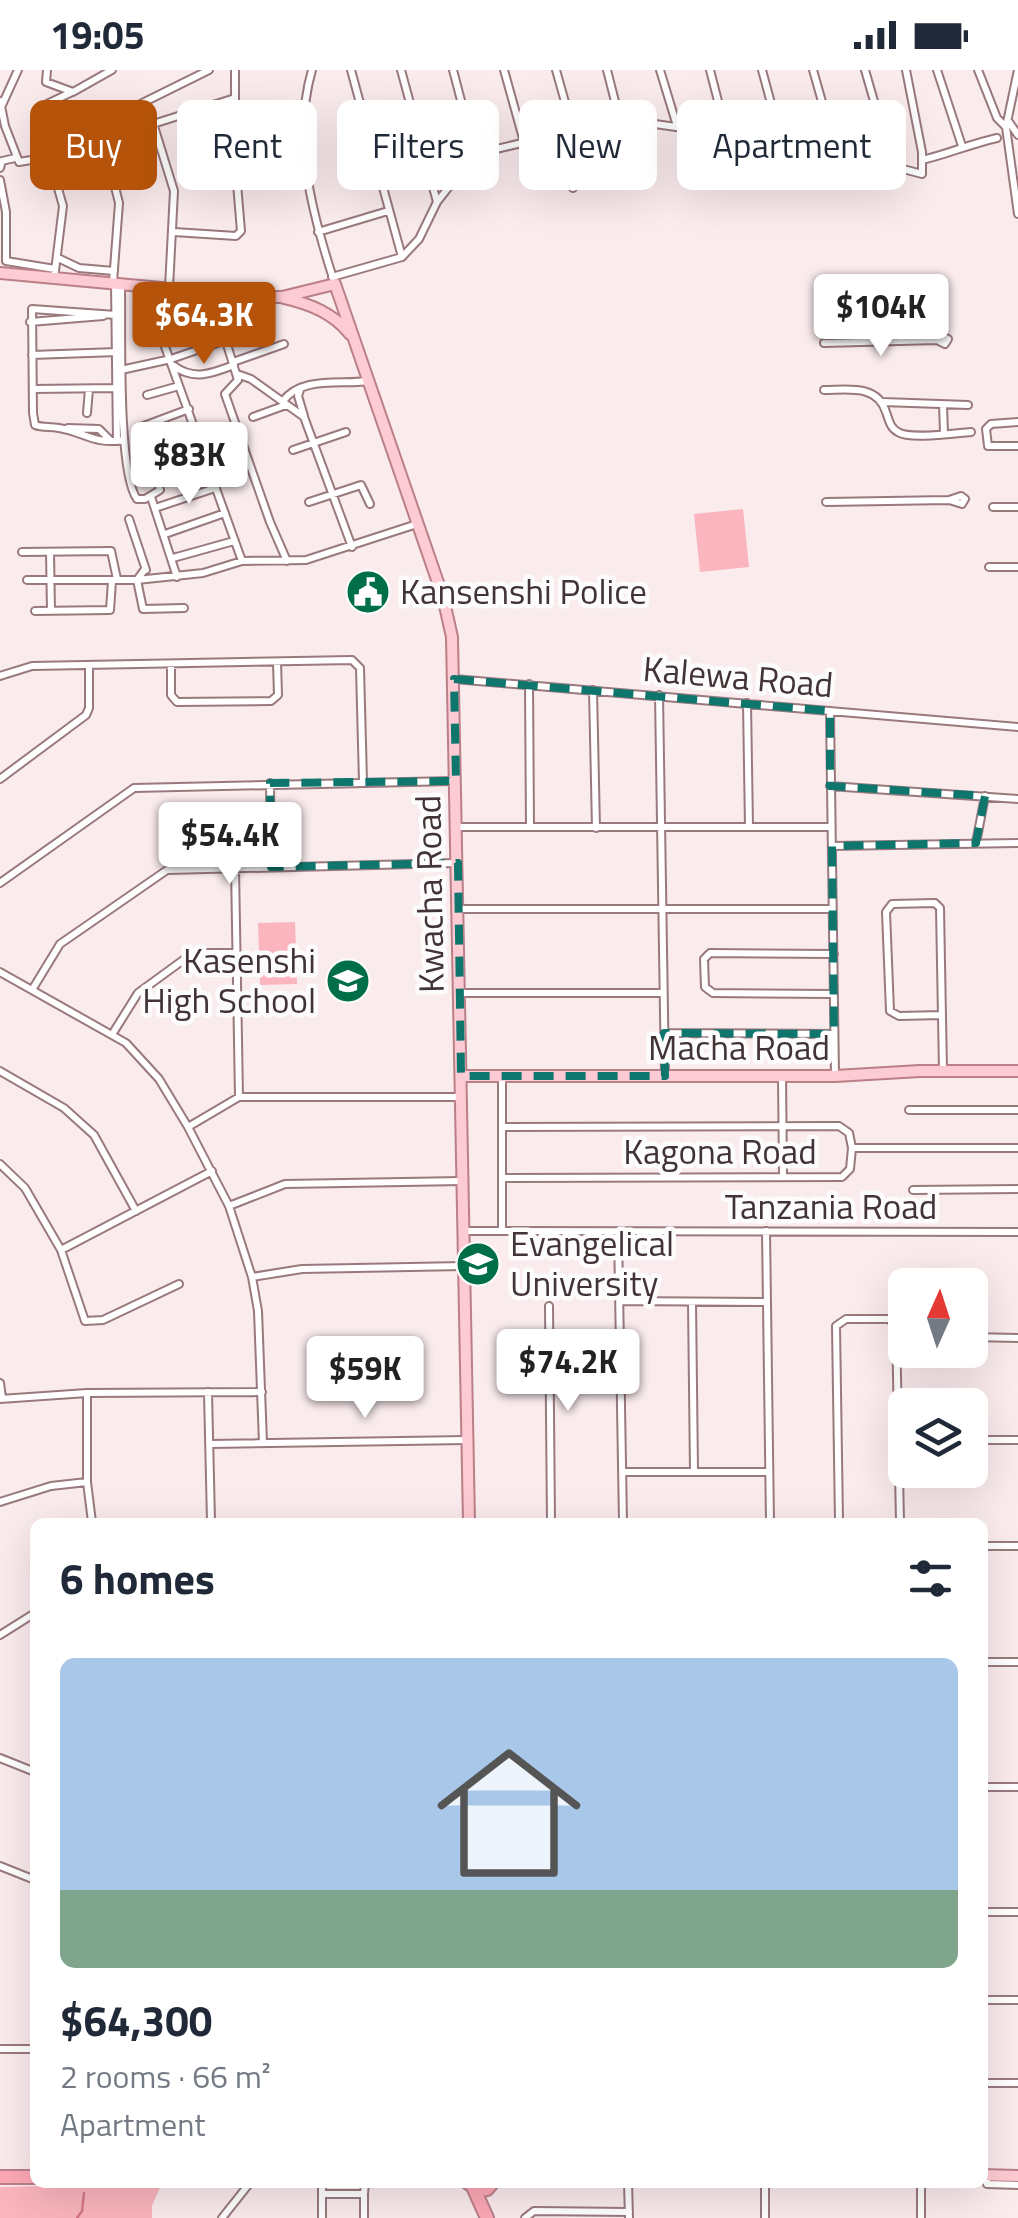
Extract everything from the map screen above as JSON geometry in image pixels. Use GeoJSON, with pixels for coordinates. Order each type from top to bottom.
{"type":"FeatureCollection","features":[{"type":"Feature","properties":{"kind":"highway"},"geometry":{"type":"LineString","coordinates":[[0,2177],[30,2177]]}},
{"type":"Feature","properties":{"kind":"highway"},"geometry":{"type":"LineString","coordinates":[[470,2188],[486,2215]]}},
{"type":"Feature","properties":{"kind":"highway"},"geometry":{"type":"LineString","coordinates":[[486,2215],[491,2188]]}},
{"type":"Feature","properties":{"kind":"main road"},"geometry":{"type":"LineString","coordinates":[[0,274],[55,274],[152,288],[282,297],[330,315],[354,339]]}},
{"type":"Feature","properties":{"kind":"main road"},"geometry":{"type":"LineString","coordinates":[[282,297],[334,281]]}},
{"type":"Feature","properties":{"kind":"main road","name":"Kwacha Road"},"geometry":{"type":"LineString","coordinates":[[334,281],[447,608],[454,679],[469,1518]]}},
{"type":"Feature","properties":{"kind":"main road","name":"Macha Road"},"geometry":{"type":"LineString","coordinates":[[461,1076],[835,1076],[943,1070],[1018,1071]]}},
{"type":"Feature","properties":{"kind":"main road"},"geometry":{"type":"LineString","coordinates":[[988,2176],[1018,2176]]}},
{"type":"Feature","properties":{"kind":"street"},"geometry":{"type":"LineString","coordinates":[[18,70],[1,103],[2,127],[15,158],[22,163],[30,162]]}},
{"type":"Feature","properties":{"kind":"street"},"geometry":{"type":"LineString","coordinates":[[48,70],[46,82],[73,92]]}},
{"type":"Feature","properties":{"kind":"street"},"geometry":{"type":"LineString","coordinates":[[55,100],[112,70]]}},
{"type":"Feature","properties":{"kind":"street"},"geometry":{"type":"LineString","coordinates":[[148,100],[209,70]]}},
{"type":"Feature","properties":{"kind":"street"},"geometry":{"type":"LineString","coordinates":[[174,232],[236,236],[241,231],[235,160],[235,70]]}},
{"type":"Feature","properties":{"kind":"street"},"geometry":{"type":"LineString","coordinates":[[312,70],[306,143],[318,232],[334,281],[402,257],[419,238],[446,190]]}},
{"type":"Feature","properties":{"kind":"street"},"geometry":{"type":"LineString","coordinates":[[352,70],[402,257]]}},
{"type":"Feature","properties":{"kind":"street"},"geometry":{"type":"LineString","coordinates":[[401,70],[437,202]]}},
{"type":"Feature","properties":{"kind":"street"},"geometry":{"type":"LineString","coordinates":[[453,70],[461,100]]}},
{"type":"Feature","properties":{"kind":"street"},"geometry":{"type":"LineString","coordinates":[[504,70],[519,124]]}},
{"type":"Feature","properties":{"kind":"street"},"geometry":{"type":"LineString","coordinates":[[556,70],[564,100]]}},
{"type":"Feature","properties":{"kind":"street"},"geometry":{"type":"LineString","coordinates":[[607,70],[615,100]]}},
{"type":"Feature","properties":{"kind":"street"},"geometry":{"type":"LineString","coordinates":[[657,124],[677,127],[660,70]]}},
{"type":"Feature","properties":{"kind":"street"},"geometry":{"type":"LineString","coordinates":[[710,70],[718,100]]}},
{"type":"Feature","properties":{"kind":"street"},"geometry":{"type":"LineString","coordinates":[[762,70],[770,100]]}},
{"type":"Feature","properties":{"kind":"street"},"geometry":{"type":"LineString","coordinates":[[814,70],[822,100]]}},
{"type":"Feature","properties":{"kind":"street"},"geometry":{"type":"LineString","coordinates":[[866,70],[874,100]]}},
{"type":"Feature","properties":{"kind":"street"},"geometry":{"type":"LineString","coordinates":[[906,70],[922,174],[906,170]]}},
{"type":"Feature","properties":{"kind":"street"},"geometry":{"type":"LineString","coordinates":[[937,70],[962,146]]}},
{"type":"Feature","properties":{"kind":"street"},"geometry":{"type":"LineString","coordinates":[[978,70],[997,118],[1018,135]]}},
{"type":"Feature","properties":{"kind":"street"},"geometry":{"type":"LineString","coordinates":[[1018,70],[1008,124],[1018,214]]}},
{"type":"Feature","properties":{"kind":"street"},"geometry":{"type":"LineString","coordinates":[[157,121],[235,98]]}},
{"type":"Feature","properties":{"kind":"street"},"geometry":{"type":"LineString","coordinates":[[157,135],[174,191],[169,289]]}},
{"type":"Feature","properties":{"kind":"street"},"geometry":{"type":"LineString","coordinates":[[922,160],[997,138]]}},
{"type":"Feature","properties":{"kind":"street"},"geometry":{"type":"LineString","coordinates":[[0,168],[2,161],[15,158]]}},
{"type":"Feature","properties":{"kind":"street"},"geometry":{"type":"LineString","coordinates":[[0,180],[6,212],[2,257],[55,274],[63,206],[58,190]]}},
{"type":"Feature","properties":{"kind":"street"},"geometry":{"type":"LineString","coordinates":[[115,190],[120,403]]}},
{"type":"Feature","properties":{"kind":"street"},"geometry":{"type":"LineString","coordinates":[[318,232],[388,211]]}},
{"type":"Feature","properties":{"kind":"street"},"geometry":{"type":"LineString","coordinates":[[57,257],[116,281]]}},
{"type":"Feature","properties":{"kind":"street"},"geometry":{"type":"LineString","coordinates":[[116,281],[120,370],[117,441],[136,499],[160,490],[141,426],[189,410]]}},
{"type":"Feature","properties":{"kind":"street"},"geometry":{"type":"LineString","coordinates":[[152,288],[156,320],[242,561]]}},
{"type":"Feature","properties":{"kind":"street"},"geometry":{"type":"LineString","coordinates":[[210,292],[237,374],[237,382],[225,394],[287,562]]}},
{"type":"Feature","properties":{"kind":"street"},"geometry":{"type":"LineString","coordinates":[[223,331],[260,318],[259,297]]}},
{"type":"Feature","properties":{"kind":"street"},"geometry":{"type":"LineString","coordinates":[[116,315],[35,308],[30,311],[34,424],[64,428],[86,438],[117,441]]}},
{"type":"Feature","properties":{"kind":"street"},"geometry":{"type":"LineString","coordinates":[[30,322],[96,319],[105,314]]}},
{"type":"Feature","properties":{"kind":"street"},"geometry":{"type":"LineString","coordinates":[[120,370],[172,362],[226,340]]}},
{"type":"Feature","properties":{"kind":"street"},"geometry":{"type":"LineString","coordinates":[[824,343],[937,340]]}},
{"type":"Feature","properties":{"kind":"street"},"geometry":{"type":"LineString","coordinates":[[172,362],[185,374],[200,374],[284,344]]}},
{"type":"Feature","properties":{"kind":"street"},"geometry":{"type":"LineString","coordinates":[[32,356],[117,352]]}},
{"type":"Feature","properties":{"kind":"street"},"geometry":{"type":"LineString","coordinates":[[237,374],[251,379],[304,417]]}},
{"type":"Feature","properties":{"kind":"street"},"geometry":{"type":"LineString","coordinates":[[253,417],[285,403],[290,393],[300,389],[323,382],[368,381]]}},
{"type":"Feature","properties":{"kind":"street"},"geometry":{"type":"LineString","coordinates":[[148,395],[180,386]]}},
{"type":"Feature","properties":{"kind":"street"},"geometry":{"type":"LineString","coordinates":[[87,413],[89,388]]}},
{"type":"Feature","properties":{"kind":"street"},"geometry":{"type":"LineString","coordinates":[[33,390],[117,388]]}},
{"type":"Feature","properties":{"kind":"street"},"geometry":{"type":"LineString","coordinates":[[300,389],[304,417],[352,547]]}},
{"type":"Feature","properties":{"kind":"street"},"geometry":{"type":"LineString","coordinates":[[824,390],[867,391],[883,402],[968,405]]}},
{"type":"Feature","properties":{"kind":"street"},"geometry":{"type":"LineString","coordinates":[[883,402],[889,422],[899,433],[971,432]]}},
{"type":"Feature","properties":{"kind":"street"},"geometry":{"type":"LineString","coordinates":[[943,405],[944,433]]}},
{"type":"Feature","properties":{"kind":"street"},"geometry":{"type":"LineString","coordinates":[[1018,422],[991,424],[986,429],[988,446],[1018,446]]}},
{"type":"Feature","properties":{"kind":"street"},"geometry":{"type":"LineString","coordinates":[[293,450],[346,432]]}},
{"type":"Feature","properties":{"kind":"street"},"geometry":{"type":"LineString","coordinates":[[148,452],[197,436]]}},
{"type":"Feature","properties":{"kind":"street"},"geometry":{"type":"LineString","coordinates":[[157,478],[207,462]]}},
{"type":"Feature","properties":{"kind":"street"},"geometry":{"type":"LineString","coordinates":[[309,502],[361,485],[370,504]]}},
{"type":"Feature","properties":{"kind":"street"},"geometry":{"type":"LineString","coordinates":[[155,508],[214,488]]}},
{"type":"Feature","properties":{"kind":"street"},"geometry":{"type":"LineString","coordinates":[[150,496],[178,577]]}},
{"type":"Feature","properties":{"kind":"street"},"geometry":{"type":"LineString","coordinates":[[826,502],[949,500]]}},
{"type":"Feature","properties":{"kind":"street"},"geometry":{"type":"LineString","coordinates":[[993,508],[1018,508]]}},
{"type":"Feature","properties":{"kind":"street"},"geometry":{"type":"LineString","coordinates":[[164,534],[225,513]]}},
{"type":"Feature","properties":{"kind":"street"},"geometry":{"type":"LineString","coordinates":[[129,519],[149,579]]}},
{"type":"Feature","properties":{"kind":"street"},"geometry":{"type":"LineString","coordinates":[[27,580],[178,577],[242,561],[315,558],[418,524]]}},
{"type":"Feature","properties":{"kind":"street"},"geometry":{"type":"LineString","coordinates":[[173,558],[234,541]]}},
{"type":"Feature","properties":{"kind":"street"},"geometry":{"type":"LineString","coordinates":[[22,552],[111,551],[114,580],[110,610],[36,612]]}},
{"type":"Feature","properties":{"kind":"street"},"geometry":{"type":"LineString","coordinates":[[50,552],[51,610]]}},
{"type":"Feature","properties":{"kind":"street"},"geometry":{"type":"LineString","coordinates":[[990,568],[1018,567]]}},
{"type":"Feature","properties":{"kind":"street"},"geometry":{"type":"LineString","coordinates":[[137,580],[146,570]]}},
{"type":"Feature","properties":{"kind":"street"},"geometry":{"type":"LineString","coordinates":[[137,580],[142,610],[184,608]]}},
{"type":"Feature","properties":{"kind":"street"},"geometry":{"type":"LineString","coordinates":[[172,664],[171,696],[177,702],[271,701],[278,695],[277,662]]}},
{"type":"Feature","properties":{"kind":"street"},"geometry":{"type":"LineString","coordinates":[[0,676],[32,666],[357,663],[363,782]]}},
{"type":"Feature","properties":{"kind":"street"},"geometry":{"type":"LineString","coordinates":[[0,778],[86,715],[89,665]]}},
{"type":"Feature","properties":{"kind":"street","name":"Kalewa Road"},"geometry":{"type":"LineString","coordinates":[[454,679],[1018,726]]}},
{"type":"Feature","properties":{"kind":"street"},"geometry":{"type":"LineString","coordinates":[[529,684],[530,827]]}},
{"type":"Feature","properties":{"kind":"street"},"geometry":{"type":"LineString","coordinates":[[593,690],[596,828]]}},
{"type":"Feature","properties":{"kind":"street"},"geometry":{"type":"LineString","coordinates":[[659,696],[665,1076]]}},
{"type":"Feature","properties":{"kind":"street"},"geometry":{"type":"LineString","coordinates":[[747,702],[749,827]]}},
{"type":"Feature","properties":{"kind":"street"},"geometry":{"type":"LineString","coordinates":[[830,710],[835,1076]]}},
{"type":"Feature","properties":{"kind":"street"},"geometry":{"type":"LineString","coordinates":[[0,883],[134,788],[456,781]]}},
{"type":"Feature","properties":{"kind":"street"},"geometry":{"type":"LineString","coordinates":[[270,783],[271,867]]}},
{"type":"Feature","properties":{"kind":"street"},"geometry":{"type":"LineString","coordinates":[[830,786],[1018,799]]}},
{"type":"Feature","properties":{"kind":"street"},"geometry":{"type":"LineString","coordinates":[[976,843],[985,796]]}},
{"type":"Feature","properties":{"kind":"street"},"geometry":{"type":"LineString","coordinates":[[457,828],[831,826]]}},
{"type":"Feature","properties":{"kind":"street"},"geometry":{"type":"LineString","coordinates":[[832,846],[1018,843]]}},
{"type":"Feature","properties":{"kind":"street"},"geometry":{"type":"LineString","coordinates":[[32,990],[60,944],[160,872],[174,868],[458,863]]}},
{"type":"Feature","properties":{"kind":"street"},"geometry":{"type":"LineString","coordinates":[[235,868],[239,1097]]}},
{"type":"Feature","properties":{"kind":"street"},"geometry":{"type":"LineString","coordinates":[[942,1015],[899,1016],[890,1011],[886,912],[889,906],[935,903],[940,908],[942,1015],[943,1070]]}},
{"type":"Feature","properties":{"kind":"street"},"geometry":{"type":"LineString","coordinates":[[458,909],[832,910]]}},
{"type":"Feature","properties":{"kind":"street"},"geometry":{"type":"LineString","coordinates":[[113,1034],[138,992],[186,958],[200,953],[236,952]]}},
{"type":"Feature","properties":{"kind":"street"},"geometry":{"type":"LineString","coordinates":[[834,954],[710,953],[704,959],[704,982],[713,993],[834,994]]}},
{"type":"Feature","properties":{"kind":"street"},"geometry":{"type":"LineString","coordinates":[[0,972],[113,1034],[149,1066],[188,1126],[228,1206],[252,1277],[258,1311],[263,1442]]}},
{"type":"Feature","properties":{"kind":"street"},"geometry":{"type":"LineString","coordinates":[[460,993],[663,994]]}},
{"type":"Feature","properties":{"kind":"street"},"geometry":{"type":"LineString","coordinates":[[664,1033],[834,1034]]}},
{"type":"Feature","properties":{"kind":"street"},"geometry":{"type":"LineString","coordinates":[[0,1071],[55,1102],[94,1135],[136,1211]]}},
{"type":"Feature","properties":{"kind":"street"},"geometry":{"type":"LineString","coordinates":[[502,1076],[502,1231]]}},
{"type":"Feature","properties":{"kind":"street"},"geometry":{"type":"LineString","coordinates":[[782,1076],[783,1177]]}},
{"type":"Feature","properties":{"kind":"street"},"geometry":{"type":"LineString","coordinates":[[188,1126],[239,1097],[462,1097]]}},
{"type":"Feature","properties":{"kind":"street"},"geometry":{"type":"LineString","coordinates":[[909,1110],[1018,1110]]}},
{"type":"Feature","properties":{"kind":"street","name":"Kagona Road"},"geometry":{"type":"LineString","coordinates":[[502,1178],[842,1177],[850,1169],[852,1148],[849,1133],[839,1126],[503,1127]]}},
{"type":"Feature","properties":{"kind":"street"},"geometry":{"type":"LineString","coordinates":[[852,1148],[1018,1148]]}},
{"type":"Feature","properties":{"kind":"street"},"geometry":{"type":"LineString","coordinates":[[0,1164],[24,1188],[62,1250],[85,1321],[103,1320],[180,1284]]}},
{"type":"Feature","properties":{"kind":"street"},"geometry":{"type":"LineString","coordinates":[[62,1250],[212,1170]]}},
{"type":"Feature","properties":{"kind":"street"},"geometry":{"type":"LineString","coordinates":[[228,1206],[284,1184],[462,1181]]}},
{"type":"Feature","properties":{"kind":"street"},"geometry":{"type":"LineString","coordinates":[[913,1190],[1018,1189]]}},
{"type":"Feature","properties":{"kind":"street","name":"Tanzania Road"},"geometry":{"type":"LineString","coordinates":[[464,1231],[1018,1232]]}},
{"type":"Feature","properties":{"kind":"street"},"geometry":{"type":"LineString","coordinates":[[766,1231],[770,1518]]}},
{"type":"Feature","properties":{"kind":"street"},"geometry":{"type":"LineString","coordinates":[[618,1232],[623,1518]]}},
{"type":"Feature","properties":{"kind":"street"},"geometry":{"type":"LineString","coordinates":[[252,1277],[302,1269],[464,1266]]}},
{"type":"Feature","properties":{"kind":"street"},"geometry":{"type":"LineString","coordinates":[[620,1301],[766,1302]]}},
{"type":"Feature","properties":{"kind":"street"},"geometry":{"type":"LineString","coordinates":[[692,1302],[694,1471]]}},
{"type":"Feature","properties":{"kind":"street"},"geometry":{"type":"LineString","coordinates":[[549,1306],[551,1518]]}},
{"type":"Feature","properties":{"kind":"street"},"geometry":{"type":"LineString","coordinates":[[839,1518],[836,1326],[846,1319],[888,1319]]}},
{"type":"Feature","properties":{"kind":"street"},"geometry":{"type":"LineString","coordinates":[[988,1338],[1018,1338]]}},
{"type":"Feature","properties":{"kind":"street"},"geometry":{"type":"LineString","coordinates":[[0,1383],[1,1398],[86,1393],[262,1392]]}},
{"type":"Feature","properties":{"kind":"street"},"geometry":{"type":"LineString","coordinates":[[208,1392],[212,1518]]}},
{"type":"Feature","properties":{"kind":"street"},"geometry":{"type":"LineString","coordinates":[[86,1393],[92,1518]]}},
{"type":"Feature","properties":{"kind":"street"},"geometry":{"type":"LineString","coordinates":[[211,1444],[467,1440]]}},
{"type":"Feature","properties":{"kind":"street"},"geometry":{"type":"LineString","coordinates":[[988,1440],[1018,1440]]}},
{"type":"Feature","properties":{"kind":"street"},"geometry":{"type":"LineString","coordinates":[[623,1472],[769,1472]]}},
{"type":"Feature","properties":{"kind":"street"},"geometry":{"type":"LineString","coordinates":[[0,1502],[51,1486],[88,1482]]}},
{"type":"Feature","properties":{"kind":"street"},"geometry":{"type":"LineString","coordinates":[[900,1518],[901,1488]]}},
{"type":"Feature","properties":{"kind":"street"},"geometry":{"type":"LineString","coordinates":[[988,1546],[1018,1546]]}},
{"type":"Feature","properties":{"kind":"street"},"geometry":{"type":"LineString","coordinates":[[0,1636],[30,1616]]}},
{"type":"Feature","properties":{"kind":"street"},"geometry":{"type":"LineString","coordinates":[[988,1662],[1018,1662]]}},
{"type":"Feature","properties":{"kind":"street"},"geometry":{"type":"LineString","coordinates":[[0,1758],[30,1770]]}},
{"type":"Feature","properties":{"kind":"street"},"geometry":{"type":"LineString","coordinates":[[988,1787],[1018,1787]]}},
{"type":"Feature","properties":{"kind":"street"},"geometry":{"type":"LineString","coordinates":[[0,1866],[30,1878]]}},
{"type":"Feature","properties":{"kind":"street"},"geometry":{"type":"LineString","coordinates":[[988,1912],[1018,1912]]}},
{"type":"Feature","properties":{"kind":"street"},"geometry":{"type":"LineString","coordinates":[[988,2000],[1018,2000]]}},
{"type":"Feature","properties":{"kind":"street"},"geometry":{"type":"LineString","coordinates":[[0,2049],[30,2048]]}},
{"type":"Feature","properties":{"kind":"street"},"geometry":{"type":"LineString","coordinates":[[988,2083],[1018,2083]]}},
{"type":"Feature","properties":{"kind":"street"},"geometry":{"type":"LineString","coordinates":[[988,2184],[1018,2184]]}},
{"type":"Feature","properties":{"kind":"street"},"geometry":{"type":"LineString","coordinates":[[222,2218],[246,2188]]}},
{"type":"Feature","properties":{"kind":"street"},"geometry":{"type":"LineString","coordinates":[[322,2188],[322,2218]]}},
{"type":"Feature","properties":{"kind":"street"},"geometry":{"type":"LineString","coordinates":[[364,2188],[364,2218]]}},
{"type":"Feature","properties":{"kind":"street"},"geometry":{"type":"LineString","coordinates":[[525,2218],[534,2211],[629,2215],[628,2188]]}},
{"type":"Feature","properties":{"kind":"street"},"geometry":{"type":"LineString","coordinates":[[764,2188],[764,2218]]}},
{"type":"Feature","properties":{"kind":"street"},"geometry":{"type":"LineString","coordinates":[[920,2188],[921,2218]]}},
{"type":"Feature","properties":{"kind":"street"},"geometry":{"type":"LineString","coordinates":[[322,2194],[364,2194]]}},
{"type":"Feature","properties":{"kind":"highlighted area"},"geometry":{"type":"Polygon","coordinates":[[[454,679],[830,711],[830,786],[985,796],[976,843],[832,846],[834,1034],[664,1033],[665,1076],[461,1076],[458,863],[271,867],[270,783],[456,781],[454,679]]]}},
{"type":"Feature","properties":{"kind":"shaded area"},"geometry":{"type":"Polygon","coordinates":[[[743,509],[749,567],[700,572],[694,514],[743,509]]]}},
{"type":"Feature","properties":{"kind":"shaded area"},"geometry":{"type":"Polygon","coordinates":[[[295,922],[297,984],[260,985],[258,923],[295,922]]]}},
{"type":"Feature","properties":{"kind":"shaded area"},"geometry":{"type":"Polygon","coordinates":[[[0,2187],[160,2188],[152,2206],[152,2218],[0,2218],[0,2187]]]}},
{"type":"Feature","properties":{"kind":"waterway"},"geometry":{"type":"LineString","coordinates":[[77,2218],[84,2193]]}},
{"type":"Feature","properties":{"kind":"place","name":"Kansenshi Police"},"geometry":{"type":"Point","coordinates":[368,592]}},
{"type":"Feature","properties":{"kind":"place","name":"Kasenshi High School"},"geometry":{"type":"Point","coordinates":[348,981]}},
{"type":"Feature","properties":{"kind":"place","name":"Evangelical University"},"geometry":{"type":"Point","coordinates":[478,1264]}}]}
